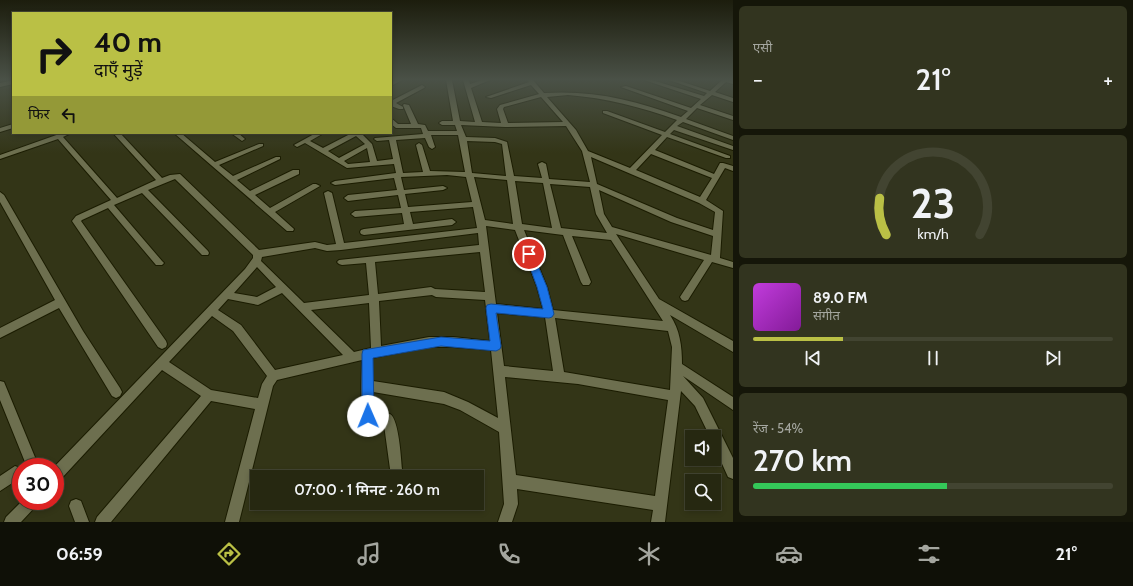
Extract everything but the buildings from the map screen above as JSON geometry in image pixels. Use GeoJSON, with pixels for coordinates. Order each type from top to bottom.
{"type":"FeatureCollection","features":[{"type":"Feature","properties":{"kind":"street"},"geometry":{"type":"LineString","coordinates":[[393,104],[404,107],[415,125]]}},
{"type":"Feature","properties":{"kind":"street"},"geometry":{"type":"LineString","coordinates":[[454,104],[481,226],[499,370],[510,481],[510,509],[505,522]]}},
{"type":"Feature","properties":{"kind":"street"},"geometry":{"type":"LineString","coordinates":[[473,104],[479,124]]}},
{"type":"Feature","properties":{"kind":"street"},"geometry":{"type":"LineString","coordinates":[[506,125],[500,107],[509,104]]}},
{"type":"Feature","properties":{"kind":"street"},"geometry":{"type":"LineString","coordinates":[[550,104],[568,124],[585,152],[600,214],[610,233],[672,327],[677,347],[678,367],[658,522]]}},
{"type":"Feature","properties":{"kind":"street"},"geometry":{"type":"LineString","coordinates":[[634,104],[733,138]]}},
{"type":"Feature","properties":{"kind":"street"},"geometry":{"type":"LineString","coordinates":[[682,104],[732,116]]}},
{"type":"Feature","properties":{"kind":"street"},"geometry":{"type":"LineString","coordinates":[[632,170],[673,127],[698,104]]}},
{"type":"Feature","properties":{"kind":"street"},"geometry":{"type":"LineString","coordinates":[[605,112],[666,135],[732,152]]}},
{"type":"Feature","properties":{"kind":"street"},"geometry":{"type":"LineString","coordinates":[[392,121],[396,126],[423,126],[432,147]]}},
{"type":"Feature","properties":{"kind":"street"},"geometry":{"type":"LineString","coordinates":[[442,123],[479,124],[493,132],[505,143],[518,227],[535,267],[549,314],[559,376]]}},
{"type":"Feature","properties":{"kind":"street"},"geometry":{"type":"LineString","coordinates":[[377,139],[427,135],[461,136],[493,132],[506,125],[568,124]]}},
{"type":"Feature","properties":{"kind":"street"},"geometry":{"type":"LineString","coordinates":[[0,130],[12,126]]}},
{"type":"Feature","properties":{"kind":"street"},"geometry":{"type":"LineString","coordinates":[[673,127],[732,152]]}},
{"type":"Feature","properties":{"kind":"street"},"geometry":{"type":"LineString","coordinates":[[0,157],[65,134]]}},
{"type":"Feature","properties":{"kind":"street"},"geometry":{"type":"LineString","coordinates":[[117,134],[161,181]]}},
{"type":"Feature","properties":{"kind":"street"},"geometry":{"type":"LineString","coordinates":[[178,134],[290,229]]}},
{"type":"Feature","properties":{"kind":"street"},"geometry":{"type":"LineString","coordinates":[[235,134],[242,139]]}},
{"type":"Feature","properties":{"kind":"street"},"geometry":{"type":"LineString","coordinates":[[297,145],[319,134]]}},
{"type":"Feature","properties":{"kind":"street"},"geometry":{"type":"LineString","coordinates":[[323,151],[355,134]]}},
{"type":"Feature","properties":{"kind":"street"},"geometry":{"type":"LineString","coordinates":[[358,134],[369,144],[374,164]]}},
{"type":"Feature","properties":{"kind":"street"},"geometry":{"type":"LineString","coordinates":[[59,136],[159,263]]}},
{"type":"Feature","properties":{"kind":"street"},"geometry":{"type":"LineString","coordinates":[[392,138],[398,161],[399,175],[409,226]]}},
{"type":"Feature","properties":{"kind":"street"},"geometry":{"type":"LineString","coordinates":[[306,140],[349,166],[398,161]]}},
{"type":"Feature","properties":{"kind":"street"},"geometry":{"type":"LineString","coordinates":[[339,161],[369,144]]}},
{"type":"Feature","properties":{"kind":"street"},"geometry":{"type":"LineString","coordinates":[[214,165],[261,145]]}},
{"type":"Feature","properties":{"kind":"street"},"geometry":{"type":"LineString","coordinates":[[419,145],[427,174]]}},
{"type":"Feature","properties":{"kind":"street"},"geometry":{"type":"LineString","coordinates":[[650,151],[716,177]]}},
{"type":"Feature","properties":{"kind":"street"},"geometry":{"type":"LineString","coordinates":[[585,152],[632,170],[702,201],[719,211],[713,259],[685,297]]}},
{"type":"Feature","properties":{"kind":"street"},"geometry":{"type":"LineString","coordinates":[[702,201],[732,152]]}},
{"type":"Feature","properties":{"kind":"street"},"geometry":{"type":"LineString","coordinates":[[231,180],[278,158]]}},
{"type":"Feature","properties":{"kind":"street"},"geometry":{"type":"LineString","coordinates":[[542,164],[561,232],[586,282]]}},
{"type":"Feature","properties":{"kind":"street"},"geometry":{"type":"LineString","coordinates":[[723,165],[733,169]]}},
{"type":"Feature","properties":{"kind":"street"},"geometry":{"type":"LineString","coordinates":[[249,195],[296,172]]}},
{"type":"Feature","properties":{"kind":"street"},"geometry":{"type":"LineString","coordinates":[[335,183],[399,175],[469,174],[594,185],[674,220],[717,234]]}},
{"type":"Feature","properties":{"kind":"street"},"geometry":{"type":"LineString","coordinates":[[162,344],[76,224],[76,221],[79,218],[112,202],[174,176],[178,177],[257,258],[283,288],[352,358]]}},
{"type":"Feature","properties":{"kind":"street"},"geometry":{"type":"LineString","coordinates":[[269,212],[316,186]]}},
{"type":"Feature","properties":{"kind":"street"},"geometry":{"type":"LineString","coordinates":[[348,198],[443,188]]}},
{"type":"Feature","properties":{"kind":"street"},"geometry":{"type":"LineString","coordinates":[[143,189],[205,253]]}},
{"type":"Feature","properties":{"kind":"street"},"geometry":{"type":"LineString","coordinates":[[328,193],[340,247]]}},
{"type":"Feature","properties":{"kind":"street"},"geometry":{"type":"LineString","coordinates":[[0,195],[61,302],[116,392]]}},
{"type":"Feature","properties":{"kind":"street"},"geometry":{"type":"LineString","coordinates":[[355,214],[476,204]]}},
{"type":"Feature","properties":{"kind":"street"},"geometry":{"type":"LineString","coordinates":[[364,232],[452,222]]}},
{"type":"Feature","properties":{"kind":"street"},"geometry":{"type":"LineString","coordinates":[[64,466],[212,312],[257,258],[315,245],[326,248],[340,247],[481,226],[518,227],[561,232],[610,233],[733,265]]}},
{"type":"Feature","properties":{"kind":"street"},"geometry":{"type":"LineString","coordinates":[[342,262],[483,248]]}},
{"type":"Feature","properties":{"kind":"street"},"geometry":{"type":"LineString","coordinates":[[370,260],[374,297],[371,353],[367,386],[368,416],[371,420],[387,419],[390,422],[396,468]]}},
{"type":"Feature","properties":{"kind":"street"},"geometry":{"type":"LineString","coordinates":[[227,295],[258,301],[283,288]]}},
{"type":"Feature","properties":{"kind":"street"},"geometry":{"type":"LineString","coordinates":[[302,307],[374,297],[434,292],[489,296]]}},
{"type":"Feature","properties":{"kind":"street"},"geometry":{"type":"LineString","coordinates":[[0,333],[61,302]]}},
{"type":"Feature","properties":{"kind":"street"},"geometry":{"type":"LineString","coordinates":[[656,302],[733,347]]}},
{"type":"Feature","properties":{"kind":"street"},"geometry":{"type":"LineString","coordinates":[[491,308],[672,327]]}},
{"type":"Feature","properties":{"kind":"street"},"geometry":{"type":"LineString","coordinates":[[212,312],[237,328],[274,376]]}},
{"type":"Feature","properties":{"kind":"street"},"geometry":{"type":"LineString","coordinates":[[232,522],[268,384],[274,376],[371,353],[441,341],[496,346]]}},
{"type":"Feature","properties":{"kind":"street"},"geometry":{"type":"LineString","coordinates":[[162,364],[209,395],[263,405]]}},
{"type":"Feature","properties":{"kind":"street"},"geometry":{"type":"LineString","coordinates":[[678,367],[733,404]]}},
{"type":"Feature","properties":{"kind":"street"},"geometry":{"type":"LineString","coordinates":[[499,370],[559,376],[675,396]]}},
{"type":"Feature","properties":{"kind":"street"},"geometry":{"type":"LineString","coordinates":[[677,379],[699,402],[733,472]]}},
{"type":"Feature","properties":{"kind":"street"},"geometry":{"type":"LineString","coordinates":[[0,386],[29,458]]}},
{"type":"Feature","properties":{"kind":"street"},"geometry":{"type":"LineString","coordinates":[[367,386],[444,398],[464,406],[505,430]]}},
{"type":"Feature","properties":{"kind":"street"},"geometry":{"type":"LineString","coordinates":[[102,522],[209,395]]}},
{"type":"Feature","properties":{"kind":"street"},"geometry":{"type":"LineString","coordinates":[[0,484],[12,475]]}},
{"type":"Feature","properties":{"kind":"street"},"geometry":{"type":"LineString","coordinates":[[510,481],[660,504]]}},
{"type":"Feature","properties":{"kind":"street"},"geometry":{"type":"LineString","coordinates":[[76,506],[82,522]]}},
{"type":"Feature","properties":{"kind":"street"},"geometry":{"type":"LineString","coordinates":[[11,522],[22,510]]}},
{"type":"Feature","properties":{"kind":"route"},"geometry":{"type":"LineString","coordinates":[[368,416],[367,354],[441,341],[496,346],[491,308],[549,314],[542,287],[529,254]]}}]}
